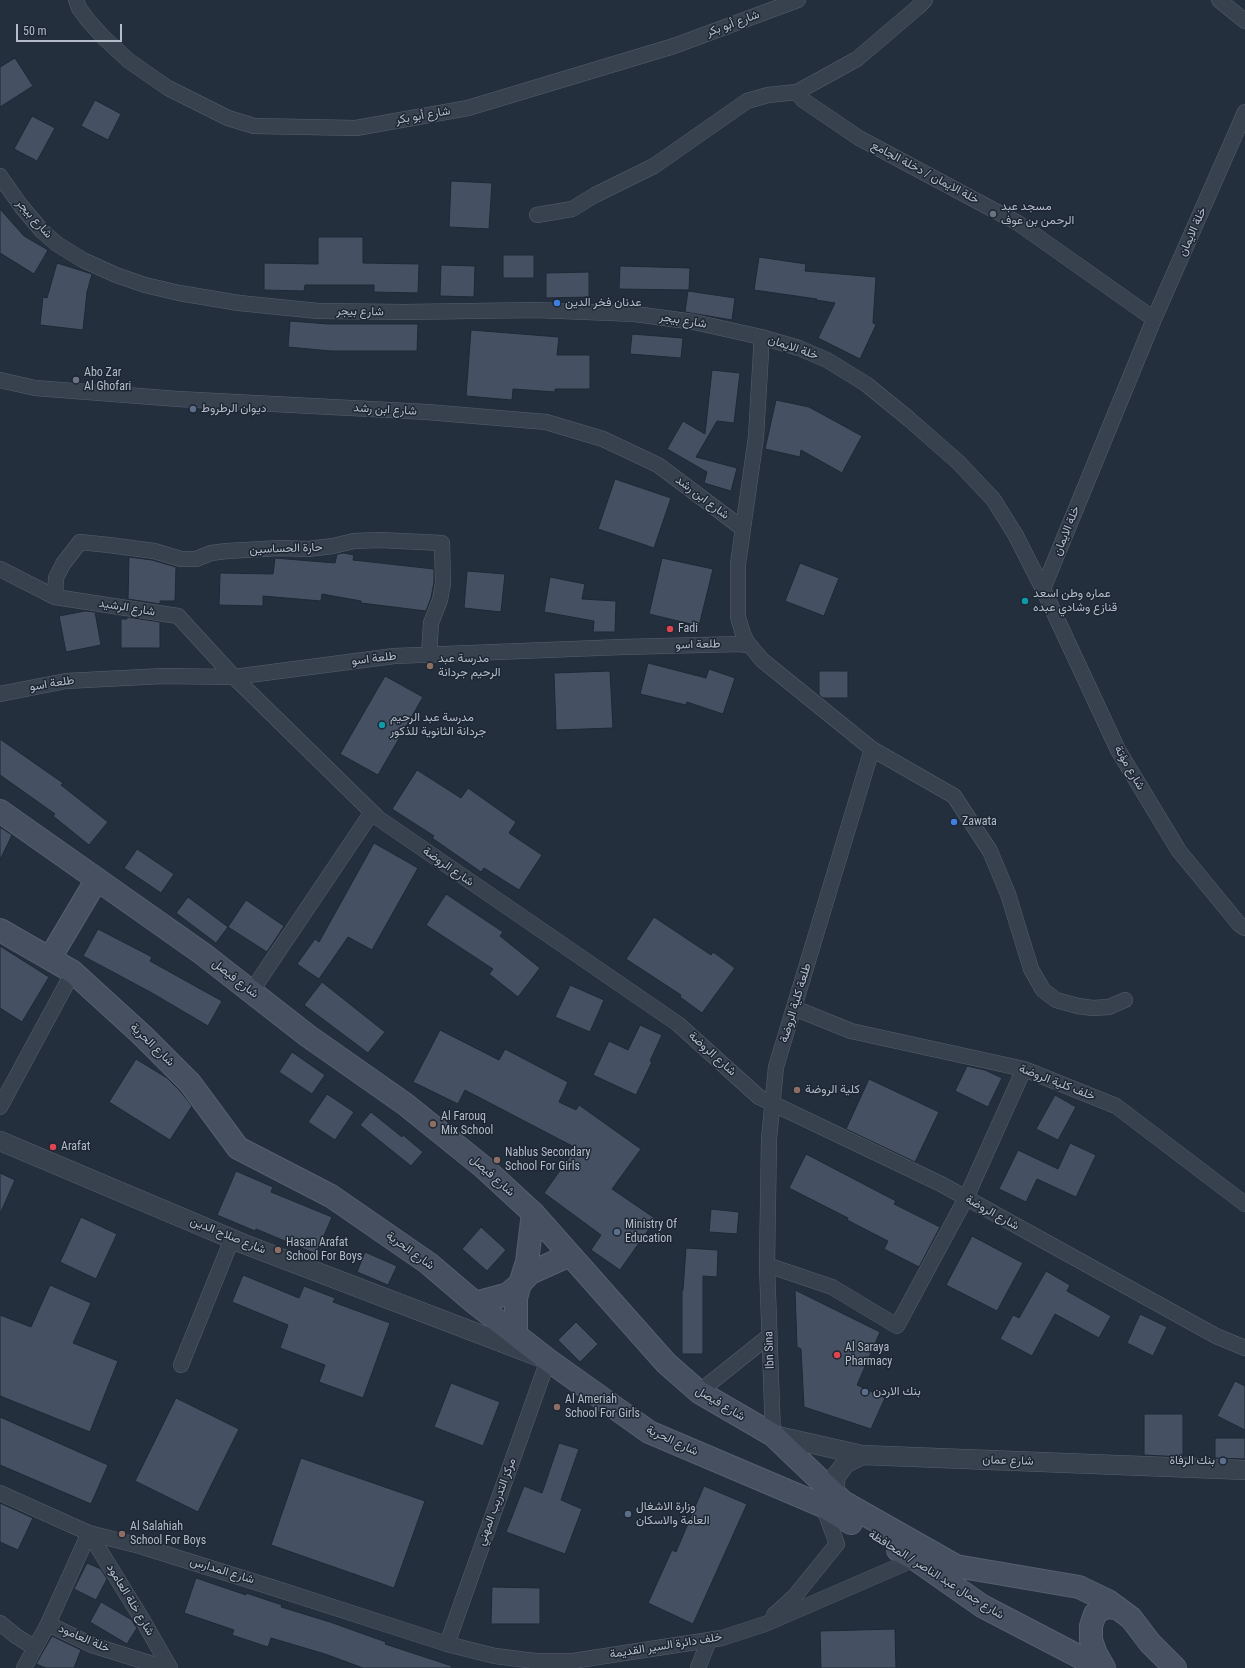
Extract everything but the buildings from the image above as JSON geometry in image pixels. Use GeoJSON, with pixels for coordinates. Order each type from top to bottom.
{"type":"FeatureCollection","features":[{"type":"Feature","properties":{"kind":"main road","name":"شارع فيصل"},"geometry":{"type":"LineString","coordinates":[[0,811],[203,954],[308,1036],[405,1104],[482,1166],[533,1214],[666,1363],[699,1392],[773,1435],[833,1504],[956,1566]]}},
{"type":"Feature","properties":{"kind":"main road"},"geometry":{"type":"LineString","coordinates":[[50,958],[97,879]]}},
{"type":"Feature","properties":{"kind":"main road","name":"شارع الحرية"},"geometry":{"type":"LineString","coordinates":[[0,930],[73,972],[142,1035],[190,1082],[238,1148],[331,1196],[428,1263],[516,1336],[649,1432],[833,1504],[856,1526]]}},
{"type":"Feature","properties":{"kind":"main road"},"geometry":{"type":"LineString","coordinates":[[516,1336],[516,1298],[527,1262],[533,1214]]}},
{"type":"Feature","properties":{"kind":"main road"},"geometry":{"type":"LineString","coordinates":[[475,1303],[508,1294],[530,1273],[570,1255]]}},
{"type":"Feature","properties":{"kind":"main road","name":"شارع جمال عبد الناصر / المحافظة"},"geometry":{"type":"LineString","coordinates":[[856,1526],[915,1560],[982,1606],[1101,1668]]}},
{"type":"Feature","properties":{"kind":"main road","name":"شارع جمال عبد الناصر / المحافظة"},"geometry":{"type":"LineString","coordinates":[[956,1566],[1079,1587],[1108,1601],[1131,1618],[1150,1643],[1175,1668]]}},
{"type":"Feature","properties":{"kind":"main road"},"geometry":{"type":"LineString","coordinates":[[1104,1668],[1096,1654],[1091,1640],[1090,1626],[1095,1614],[1105,1607],[1118,1608]]}},
{"type":"Feature","properties":{"kind":"street","name":"شارع أبو بكر"},"geometry":{"type":"LineString","coordinates":[[76,0],[79,8],[87,19],[102,36],[129,61],[168,88],[228,118],[254,126],[356,128],[476,106],[674,46],[798,0]]}},
{"type":"Feature","properties":{"kind":"street"},"geometry":{"type":"LineString","coordinates":[[537,215],[572,209],[595,195],[654,166],[746,101],[797,92],[857,59],[925,0]]}},
{"type":"Feature","properties":{"kind":"street"},"geometry":{"type":"LineString","coordinates":[[1218,0],[1245,22]]}},
{"type":"Feature","properties":{"kind":"street","name":"خلة الايمان / دخلة الجامع"},"geometry":{"type":"LineString","coordinates":[[797,92],[803,100],[859,138],[1018,223],[1154,320]]}},
{"type":"Feature","properties":{"kind":"street","name":"خلة الايمان"},"geometry":{"type":"LineString","coordinates":[[1043,589],[1154,320],[1245,112]]}},
{"type":"Feature","properties":{"kind":"street","name":"شارع بيجر"},"geometry":{"type":"LineString","coordinates":[[0,176],[21,206],[42,231],[57,244],[83,260],[116,275],[145,285],[179,293],[239,303],[318,311],[404,312],[537,310],[622,313],[694,322],[761,337]]}},
{"type":"Feature","properties":{"kind":"street"},"geometry":{"type":"LineString","coordinates":[[761,337],[756,437],[738,564],[738,617],[743,634],[750,646],[762,660],[872,749],[954,796],[990,851],[1008,894],[1031,970],[1043,990],[1056,1000],[1078,1006],[1093,1008],[1109,1007],[1125,1000]]}},
{"type":"Feature","properties":{"kind":"street","name":"خلة الايمان"},"geometry":{"type":"LineString","coordinates":[[761,337],[799,348],[827,360],[866,384],[958,462],[993,499],[1015,534],[1043,589]]}},
{"type":"Feature","properties":{"kind":"street","name":"شارع ابن رشد"},"geometry":{"type":"LineString","coordinates":[[0,380],[35,388],[185,399],[427,412],[546,422],[603,439],[658,465],[742,528]]}},
{"type":"Feature","properties":{"kind":"street","name":"حارة الحساسين"},"geometry":{"type":"LineString","coordinates":[[55,597],[56,578],[63,564],[80,542],[154,551],[181,560],[196,560],[211,553],[227,551],[274,548],[308,549],[333,546],[354,541],[380,540],[442,543],[443,583],[440,600],[431,623],[429,655]]}},
{"type":"Feature","properties":{"kind":"street","name":"شارع الرشيد"},"geometry":{"type":"LineString","coordinates":[[0,569],[55,597],[178,616],[234,676]]}},
{"type":"Feature","properties":{"kind":"street","name":"شارع مؤتة"},"geometry":{"type":"LineString","coordinates":[[1043,589],[1118,750],[1179,851],[1245,928]]}},
{"type":"Feature","properties":{"kind":"street","name":"طلعة اسو"},"geometry":{"type":"LineString","coordinates":[[0,694],[66,680],[163,676],[234,676],[394,656],[741,644],[750,646]]}},
{"type":"Feature","properties":{"kind":"street","name":"شارع الروضة"},"geometry":{"type":"LineString","coordinates":[[234,676],[378,818],[678,1024],[759,1097],[941,1184],[1216,1336],[1245,1348]]}},
{"type":"Feature","properties":{"kind":"street","name":"طلعة كلية الروضة"},"geometry":{"type":"LineString","coordinates":[[767,1265],[769,1139],[776,1067],[872,749]]}},
{"type":"Feature","properties":{"kind":"street"},"geometry":{"type":"LineString","coordinates":[[251,992],[372,812]]}},
{"type":"Feature","properties":{"kind":"street"},"geometry":{"type":"LineString","coordinates":[[0,1107],[73,972]]}},
{"type":"Feature","properties":{"kind":"street","name":"خلف كلية الروضة"},"geometry":{"type":"LineString","coordinates":[[794,1008],[851,1031],[1024,1069],[1116,1106],[1245,1204]]}},
{"type":"Feature","properties":{"kind":"street"},"geometry":{"type":"LineString","coordinates":[[767,1265],[832,1286],[897,1326],[966,1198],[1024,1069]]}},
{"type":"Feature","properties":{"kind":"street","name":"شارع صلاح الدين"},"geometry":{"type":"LineString","coordinates":[[0,1141],[232,1239],[548,1360]]}},
{"type":"Feature","properties":{"kind":"street"},"geometry":{"type":"LineString","coordinates":[[181,1365],[232,1239]]}},
{"type":"Feature","properties":{"kind":"street","name":"Ibn Sina"},"geometry":{"type":"LineString","coordinates":[[767,1265],[773,1435]]}},
{"type":"Feature","properties":{"kind":"street"},"geometry":{"type":"LineString","coordinates":[[699,1392],[769,1336]]}},
{"type":"Feature","properties":{"kind":"street","name":"مركز التدريب المهني"},"geometry":{"type":"LineString","coordinates":[[447,1644],[548,1360]]}},
{"type":"Feature","properties":{"kind":"street","name":"شارع عمان"},"geometry":{"type":"LineString","coordinates":[[773,1435],[862,1455],[1245,1470]]}},
{"type":"Feature","properties":{"kind":"street"},"geometry":{"type":"LineString","coordinates":[[765,1624],[794,1597],[837,1544],[833,1504],[836,1476],[846,1463],[862,1455]]}},
{"type":"Feature","properties":{"kind":"street","name":"شارع المدارس"},"geometry":{"type":"LineString","coordinates":[[0,1492],[89,1533],[140,1546],[264,1584],[447,1644]]}},
{"type":"Feature","properties":{"kind":"street"},"geometry":{"type":"LineString","coordinates":[[24,1668],[48,1624],[89,1533]]}},
{"type":"Feature","properties":{"kind":"street","name":"شارع خلة العامود"},"geometry":{"type":"LineString","coordinates":[[89,1533],[142,1619],[170,1668]]}},
{"type":"Feature","properties":{"kind":"street","name":"خلف دائرة السير القديمة"},"geometry":{"type":"LineString","coordinates":[[447,1644],[494,1662],[560,1662],[722,1638],[765,1624],[915,1560]]}},
{"type":"Feature","properties":{"kind":"street"},"geometry":{"type":"LineString","coordinates":[[0,1623],[16,1636],[35,1648]]}},
{"type":"Feature","properties":{"kind":"street","name":"خلة العامود"},"geometry":{"type":"LineString","coordinates":[[48,1624],[92,1645],[165,1668]]}},
{"type":"Feature","properties":{"kind":"street"},"geometry":{"type":"LineString","coordinates":[[698,1668],[709,1640]]}},
{"type":"Feature","properties":{"kind":"place","name":"مسجد عبد الرحمن بن عوف"},"geometry":{"type":"Point","coordinates":[993,214]}},
{"type":"Feature","properties":{"kind":"place","name":"عدنان فخر الدين"},"geometry":{"type":"Point","coordinates":[557,303]}},
{"type":"Feature","properties":{"kind":"place","name":"Abo Zar Al Ghofari"},"geometry":{"type":"Point","coordinates":[76,380]}},
{"type":"Feature","properties":{"kind":"place","name":"ديوان الرطروط"},"geometry":{"type":"Point","coordinates":[193,409]}},
{"type":"Feature","properties":{"kind":"place","name":"عماره وطن اسعد قنازع وشادي عبده"},"geometry":{"type":"Point","coordinates":[1025,601]}},
{"type":"Feature","properties":{"kind":"place","name":"Fadi"},"geometry":{"type":"Point","coordinates":[670,629]}},
{"type":"Feature","properties":{"kind":"place","name":"مدرسة عبد الرحيم جردانة"},"geometry":{"type":"Point","coordinates":[430,666]}},
{"type":"Feature","properties":{"kind":"place","name":"مدرسة عبد الرحيم جردانة الثانوية للذكور"},"geometry":{"type":"Point","coordinates":[382,725]}},
{"type":"Feature","properties":{"kind":"place","name":"Zawata"},"geometry":{"type":"Point","coordinates":[954,822]}},
{"type":"Feature","properties":{"kind":"place","name":"كلية الروضة"},"geometry":{"type":"Point","coordinates":[797,1090]}},
{"type":"Feature","properties":{"kind":"place","name":"Al Farouq Mix School"},"geometry":{"type":"Point","coordinates":[433,1124]}},
{"type":"Feature","properties":{"kind":"place","name":"Arafat"},"geometry":{"type":"Point","coordinates":[53,1147]}},
{"type":"Feature","properties":{"kind":"place","name":"Nablus Secondary School For Girls"},"geometry":{"type":"Point","coordinates":[497,1160]}},
{"type":"Feature","properties":{"kind":"place","name":"Ministry Of Education"},"geometry":{"type":"Point","coordinates":[617,1232]}},
{"type":"Feature","properties":{"kind":"place","name":"Hasan Arafat School For Boys"},"geometry":{"type":"Point","coordinates":[278,1250]}},
{"type":"Feature","properties":{"kind":"place","name":"Al Saraya Pharmacy"},"geometry":{"type":"Point","coordinates":[837,1355]}},
{"type":"Feature","properties":{"kind":"place","name":"بنك الاردن"},"geometry":{"type":"Point","coordinates":[865,1392]}},
{"type":"Feature","properties":{"kind":"place","name":"Al Ameriah School For Girls"},"geometry":{"type":"Point","coordinates":[557,1407]}},
{"type":"Feature","properties":{"kind":"place","name":"بنك الرفاة"},"geometry":{"type":"Point","coordinates":[1223,1461]}},
{"type":"Feature","properties":{"kind":"place","name":"وزارة الاشغال العامة والاسكان"},"geometry":{"type":"Point","coordinates":[628,1514]}},
{"type":"Feature","properties":{"kind":"place","name":"Al Salahiah School For Boys"},"geometry":{"type":"Point","coordinates":[122,1534]}}]}
